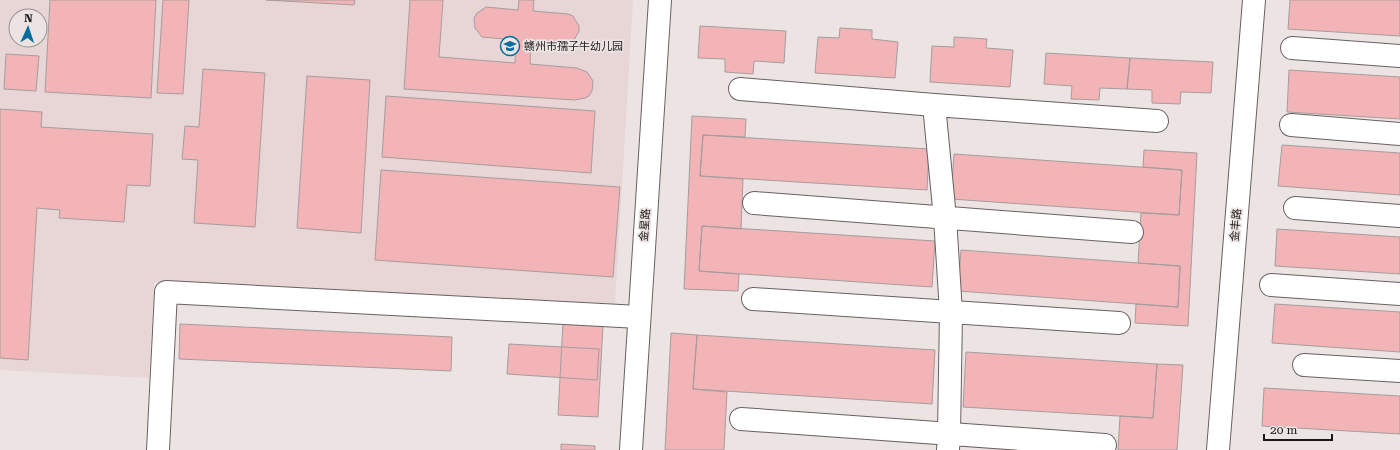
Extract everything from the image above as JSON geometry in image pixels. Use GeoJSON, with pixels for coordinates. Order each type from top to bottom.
{"type":"FeatureCollection","features":[{"type":"Feature","properties":{"kind":"street","name":"金星路"},"geometry":{"type":"LineString","coordinates":[[631,450],[660,0]]}},
{"type":"Feature","properties":{"kind":"street","name":"金丰路"},"geometry":{"type":"LineString","coordinates":[[1218,450],[1254,0]]}},
{"type":"Feature","properties":{"kind":"street"},"geometry":{"type":"LineString","coordinates":[[1292,48],[1400,56]]}},
{"type":"Feature","properties":{"kind":"street"},"geometry":{"type":"LineString","coordinates":[[740,89],[1157,121]]}},
{"type":"Feature","properties":{"kind":"street"},"geometry":{"type":"LineString","coordinates":[[934,105],[945,218],[951,312],[948,442]]}},
{"type":"Feature","properties":{"kind":"street"},"geometry":{"type":"LineString","coordinates":[[1291,125],[1400,134]]}},
{"type":"Feature","properties":{"kind":"street"},"geometry":{"type":"LineString","coordinates":[[754,203],[1132,232]]}},
{"type":"Feature","properties":{"kind":"street"},"geometry":{"type":"LineString","coordinates":[[1295,208],[1400,216]]}},
{"type":"Feature","properties":{"kind":"street"},"geometry":{"type":"LineString","coordinates":[[1271,285],[1400,294]]}},
{"type":"Feature","properties":{"kind":"street"},"geometry":{"type":"LineString","coordinates":[[158,450],[166,292],[639,317]]}},
{"type":"Feature","properties":{"kind":"street"},"geometry":{"type":"LineString","coordinates":[[753,299],[1119,323]]}},
{"type":"Feature","properties":{"kind":"street"},"geometry":{"type":"LineString","coordinates":[[1304,365],[1400,371]]}},
{"type":"Feature","properties":{"kind":"street"},"geometry":{"type":"LineString","coordinates":[[740,419],[948,442],[1105,445]]}},
{"type":"Feature","properties":{"kind":"shaded area"},"geometry":{"type":"Polygon","coordinates":[[[0,0],[633,0],[615,304],[154,282],[149,378],[0,370],[0,0]]]}},
{"type":"Feature","properties":{"kind":"building"},"geometry":{"type":"Polygon","coordinates":[[[50,0],[156,0],[151,98],[45,92],[50,0]]]}},
{"type":"Feature","properties":{"kind":"building"},"geometry":{"type":"Polygon","coordinates":[[[163,0],[189,0],[183,94],[157,93],[163,0]]]}},
{"type":"Feature","properties":{"kind":"building"},"geometry":{"type":"Polygon","coordinates":[[[266,0],[355,0],[354,5],[266,0]]]}},
{"type":"Feature","properties":{"kind":"building"},"geometry":{"type":"Polygon","coordinates":[[[410,0],[443,0],[439,57],[515,63],[516,40],[482,37],[475,28],[474,18],[477,13],[486,7],[518,10],[519,0],[534,0],[533,11],[568,14],[573,16],[579,26],[579,31],[574,40],[564,44],[531,42],[530,64],[577,68],[587,72],[593,81],[592,91],[589,96],[575,100],[404,89],[410,0]]]}},
{"type":"Feature","properties":{"kind":"building"},"geometry":{"type":"Polygon","coordinates":[[[1290,0],[1400,0],[1400,36],[1288,29],[1290,0]]]}},
{"type":"Feature","properties":{"kind":"building"},"geometry":{"type":"Polygon","coordinates":[[[700,26],[786,31],[784,63],[754,61],[753,74],[725,72],[725,59],[698,58],[700,26]]]}},
{"type":"Feature","properties":{"kind":"building"},"geometry":{"type":"Polygon","coordinates":[[[840,28],[872,30],[872,39],[898,42],[895,78],[815,73],[818,37],[839,38],[840,28]]]}},
{"type":"Feature","properties":{"kind":"building"},"geometry":{"type":"Polygon","coordinates":[[[954,37],[987,39],[986,48],[1013,50],[1010,87],[930,82],[932,46],[954,47],[954,37]]]}},
{"type":"Feature","properties":{"kind":"building"},"geometry":{"type":"Polygon","coordinates":[[[1046,53],[1130,58],[1127,89],[1100,88],[1099,100],[1071,99],[1072,86],[1044,84],[1046,53]]]}},
{"type":"Feature","properties":{"kind":"building"},"geometry":{"type":"Polygon","coordinates":[[[6,54],[39,56],[36,91],[4,89],[6,54]]]}},
{"type":"Feature","properties":{"kind":"building"},"geometry":{"type":"Polygon","coordinates":[[[1130,58],[1213,62],[1211,93],[1181,92],[1180,104],[1152,103],[1152,90],[1127,89],[1130,58]]]}},
{"type":"Feature","properties":{"kind":"building"},"geometry":{"type":"Polygon","coordinates":[[[203,69],[265,73],[255,227],[194,223],[198,160],[182,159],[185,126],[199,127],[203,69]]]}},
{"type":"Feature","properties":{"kind":"building"},"geometry":{"type":"Polygon","coordinates":[[[1289,70],[1400,77],[1400,119],[1287,112],[1289,70]]]}},
{"type":"Feature","properties":{"kind":"building"},"geometry":{"type":"Polygon","coordinates":[[[307,76],[370,80],[361,233],[297,228],[307,76]]]}},
{"type":"Feature","properties":{"kind":"building"},"geometry":{"type":"Polygon","coordinates":[[[386,96],[595,111],[591,173],[382,157],[386,96]]]}},
{"type":"Feature","properties":{"kind":"building"},"geometry":{"type":"Polygon","coordinates":[[[0,109],[42,112],[41,127],[153,134],[150,186],[127,185],[124,222],[59,218],[60,210],[37,208],[28,360],[0,358],[0,109]]]}},
{"type":"Feature","properties":{"kind":"building"},"geometry":{"type":"Polygon","coordinates":[[[692,116],[746,119],[745,137],[703,135],[700,176],[743,179],[741,229],[702,226],[699,271],[739,274],[738,291],[684,289],[692,116]]]}},
{"type":"Feature","properties":{"kind":"building"},"geometry":{"type":"Polygon","coordinates":[[[703,135],[929,149],[927,190],[700,176],[703,135]]]}},
{"type":"Feature","properties":{"kind":"building"},"geometry":{"type":"Polygon","coordinates":[[[1282,145],[1400,153],[1400,195],[1278,186],[1282,145]]]}},
{"type":"Feature","properties":{"kind":"building"},"geometry":{"type":"Polygon","coordinates":[[[1144,150],[1197,153],[1188,326],[1135,323],[1136,304],[1178,307],[1180,266],[1138,263],[1141,213],[1179,215],[1182,170],[1143,167],[1144,150]]]}},
{"type":"Feature","properties":{"kind":"building"},"geometry":{"type":"Polygon","coordinates":[[[954,154],[1182,170],[1179,215],[951,199],[954,154]]]}},
{"type":"Feature","properties":{"kind":"building"},"geometry":{"type":"Polygon","coordinates":[[[381,170],[620,187],[613,277],[375,260],[381,170]]]}},
{"type":"Feature","properties":{"kind":"building"},"geometry":{"type":"Polygon","coordinates":[[[702,226],[935,241],[932,287],[699,271],[702,226]]]}},
{"type":"Feature","properties":{"kind":"building"},"geometry":{"type":"Polygon","coordinates":[[[1277,229],[1400,237],[1400,274],[1275,266],[1277,229]]]}},
{"type":"Feature","properties":{"kind":"building"},"geometry":{"type":"Polygon","coordinates":[[[961,250],[1180,266],[1178,307],[958,291],[961,250]]]}},
{"type":"Feature","properties":{"kind":"building"},"geometry":{"type":"Polygon","coordinates":[[[1275,304],[1400,312],[1400,352],[1272,343],[1275,304]]]}},
{"type":"Feature","properties":{"kind":"building"},"geometry":{"type":"Polygon","coordinates":[[[563,322],[603,325],[598,417],[558,415],[563,322]]]}},
{"type":"Feature","properties":{"kind":"building"},"geometry":{"type":"Polygon","coordinates":[[[180,324],[452,337],[451,371],[179,359],[180,324]]]}},
{"type":"Feature","properties":{"kind":"building"},"geometry":{"type":"Polygon","coordinates":[[[671,333],[697,335],[693,389],[727,392],[724,450],[665,450],[671,333]]]}},
{"type":"Feature","properties":{"kind":"building"},"geometry":{"type":"Polygon","coordinates":[[[697,335],[935,350],[932,404],[693,389],[697,335]]]}},
{"type":"Feature","properties":{"kind":"building"},"geometry":{"type":"Polygon","coordinates":[[[509,344],[599,349],[597,380],[507,374],[509,344]]]}},
{"type":"Feature","properties":{"kind":"building"},"geometry":{"type":"Polygon","coordinates":[[[966,352],[1157,364],[1153,418],[963,407],[966,352]]]}},
{"type":"Feature","properties":{"kind":"building"},"geometry":{"type":"Polygon","coordinates":[[[1157,364],[1183,365],[1177,450],[1118,450],[1120,416],[1153,418],[1157,364]]]}},
{"type":"Feature","properties":{"kind":"building"},"geometry":{"type":"Polygon","coordinates":[[[1264,388],[1400,396],[1400,434],[1262,426],[1264,388]]]}},
{"type":"Feature","properties":{"kind":"building"},"geometry":{"type":"Polygon","coordinates":[[[561,444],[595,446],[595,450],[561,450],[561,444]]]}},
{"type":"Feature","properties":{"kind":"place","name":"赣州市孺子牛幼儿园"},"geometry":{"type":"Point","coordinates":[510,46]}}]}
